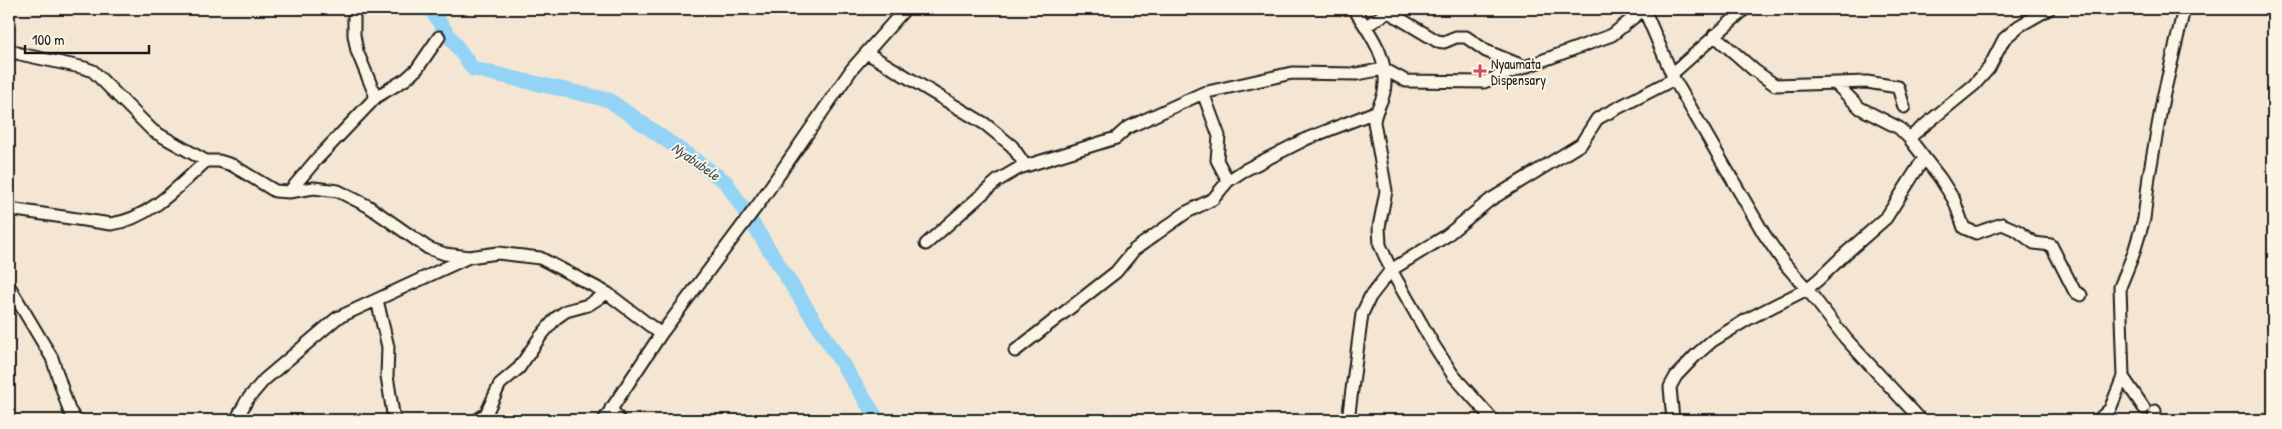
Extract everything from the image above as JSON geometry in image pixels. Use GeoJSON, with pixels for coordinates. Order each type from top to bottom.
{"type":"FeatureCollection","features":[{"type":"Feature","properties":{"kind":"street"},"geometry":{"type":"LineString","coordinates":[[354,9],[354,35],[357,51],[376,97]]}},
{"type":"Feature","properties":{"kind":"street"},"geometry":{"type":"LineString","coordinates":[[604,420],[661,334],[760,202],[852,70],[905,9]]}},
{"type":"Feature","properties":{"kind":"street"},"geometry":{"type":"LineString","coordinates":[[1354,9],[1381,53],[1384,69],[1384,90],[1374,112],[1374,122],[1386,191],[1379,227],[1380,245],[1391,270],[1433,344],[1453,375],[1486,418]]}},
{"type":"Feature","properties":{"kind":"street"},"geometry":{"type":"LineString","coordinates":[[926,244],[998,181],[1025,165],[1116,138],[1127,128],[1203,93],[1292,73],[1357,74],[1384,69],[1406,81],[1454,80],[1472,83],[1484,82],[1523,66],[1612,35],[1644,9],[1673,76],[1764,234],[1784,263],[1846,339],[1920,420]]}},
{"type":"Feature","properties":{"kind":"street"},"geometry":{"type":"LineString","coordinates":[[1348,420],[1362,314],[1370,297],[1391,270],[1446,236],[1490,200],[1581,144],[1597,119],[1673,76],[1714,35],[1744,9]]}},
{"type":"Feature","properties":{"kind":"street"},"geometry":{"type":"LineString","coordinates":[[1909,138],[1974,85],[1989,68],[2004,39],[2019,26],[2049,9]]}},
{"type":"Feature","properties":{"kind":"street"},"geometry":{"type":"LineString","coordinates":[[2098,420],[2110,409],[2123,377],[2120,287],[2133,255],[2144,219],[2149,176],[2163,98],[2184,9]]}},
{"type":"Feature","properties":{"kind":"street"},"geometry":{"type":"LineString","coordinates":[[1366,26],[1390,10],[1438,41],[1444,42],[1456,37],[1466,37],[1486,51],[1523,66]]}},
{"type":"Feature","properties":{"kind":"street"},"geometry":{"type":"LineString","coordinates":[[1714,35],[1754,70],[1775,85],[1867,82],[1889,84],[1898,87],[1904,106]]}},
{"type":"Feature","properties":{"kind":"street"},"geometry":{"type":"LineString","coordinates":[[289,192],[316,160],[376,97],[406,79],[417,69],[439,37]]}},
{"type":"Feature","properties":{"kind":"street"},"geometry":{"type":"LineString","coordinates":[[9,50],[93,71],[153,132],[206,161],[219,161],[232,165],[275,191],[289,192],[314,188],[338,191],[368,206],[428,248],[445,254],[469,257],[498,254],[540,258],[607,293],[661,334]]}},
{"type":"Feature","properties":{"kind":"street"},"geometry":{"type":"LineString","coordinates":[[867,53],[985,124],[1012,146],[1025,165]]}},
{"type":"Feature","properties":{"kind":"street"},"geometry":{"type":"LineString","coordinates":[[1836,84],[1860,108],[1898,128],[1909,138],[1940,178],[1954,200],[1964,228],[1976,232],[2002,224],[2018,231],[2034,244],[2051,245],[2075,292],[2081,295]]}},
{"type":"Feature","properties":{"kind":"street"},"geometry":{"type":"LineString","coordinates":[[1203,93],[1219,136],[1217,160],[1228,181]]}},
{"type":"Feature","properties":{"kind":"street"},"geometry":{"type":"LineString","coordinates":[[1015,352],[1116,272],[1134,250],[1187,212],[1213,199],[1228,181],[1263,159],[1290,146],[1374,112]]}},
{"type":"Feature","properties":{"kind":"street"},"geometry":{"type":"LineString","coordinates":[[1673,420],[1670,387],[1676,376],[1696,354],[1712,341],[1748,319],[1807,289],[1886,218],[1924,158]]}},
{"type":"Feature","properties":{"kind":"street"},"geometry":{"type":"LineString","coordinates":[[9,209],[112,224],[128,222],[138,218],[181,185],[206,161]]}},
{"type":"Feature","properties":{"kind":"street"},"geometry":{"type":"LineString","coordinates":[[236,420],[248,400],[264,380],[337,318],[469,257]]}},
{"type":"Feature","properties":{"kind":"street"},"geometry":{"type":"LineString","coordinates":[[9,286],[52,358],[70,410],[76,420]]}},
{"type":"Feature","properties":{"kind":"street"},"geometry":{"type":"LineString","coordinates":[[477,420],[486,414],[500,384],[519,368],[540,337],[556,318],[566,311],[588,306],[607,293]]}},
{"type":"Feature","properties":{"kind":"street"},"geometry":{"type":"LineString","coordinates":[[377,300],[388,347],[387,376],[394,420]]}},
{"type":"Feature","properties":{"kind":"street"},"geometry":{"type":"LineString","coordinates":[[2123,377],[2151,413]]}},
{"type":"Feature","properties":{"kind":"street"},"geometry":{"type":"LineString","coordinates":[[611,408],[619,420]]}},
{"type":"Feature","properties":{"kind":"waterway","name":"Nyabubele"},"geometry":{"type":"LineString","coordinates":[[430,9],[473,69],[609,100],[726,182],[878,420]]}},
{"type":"Feature","properties":{"kind":"place","name":"Nyaumata Dispensary"},"geometry":{"type":"Point","coordinates":[1480,71]}}]}
